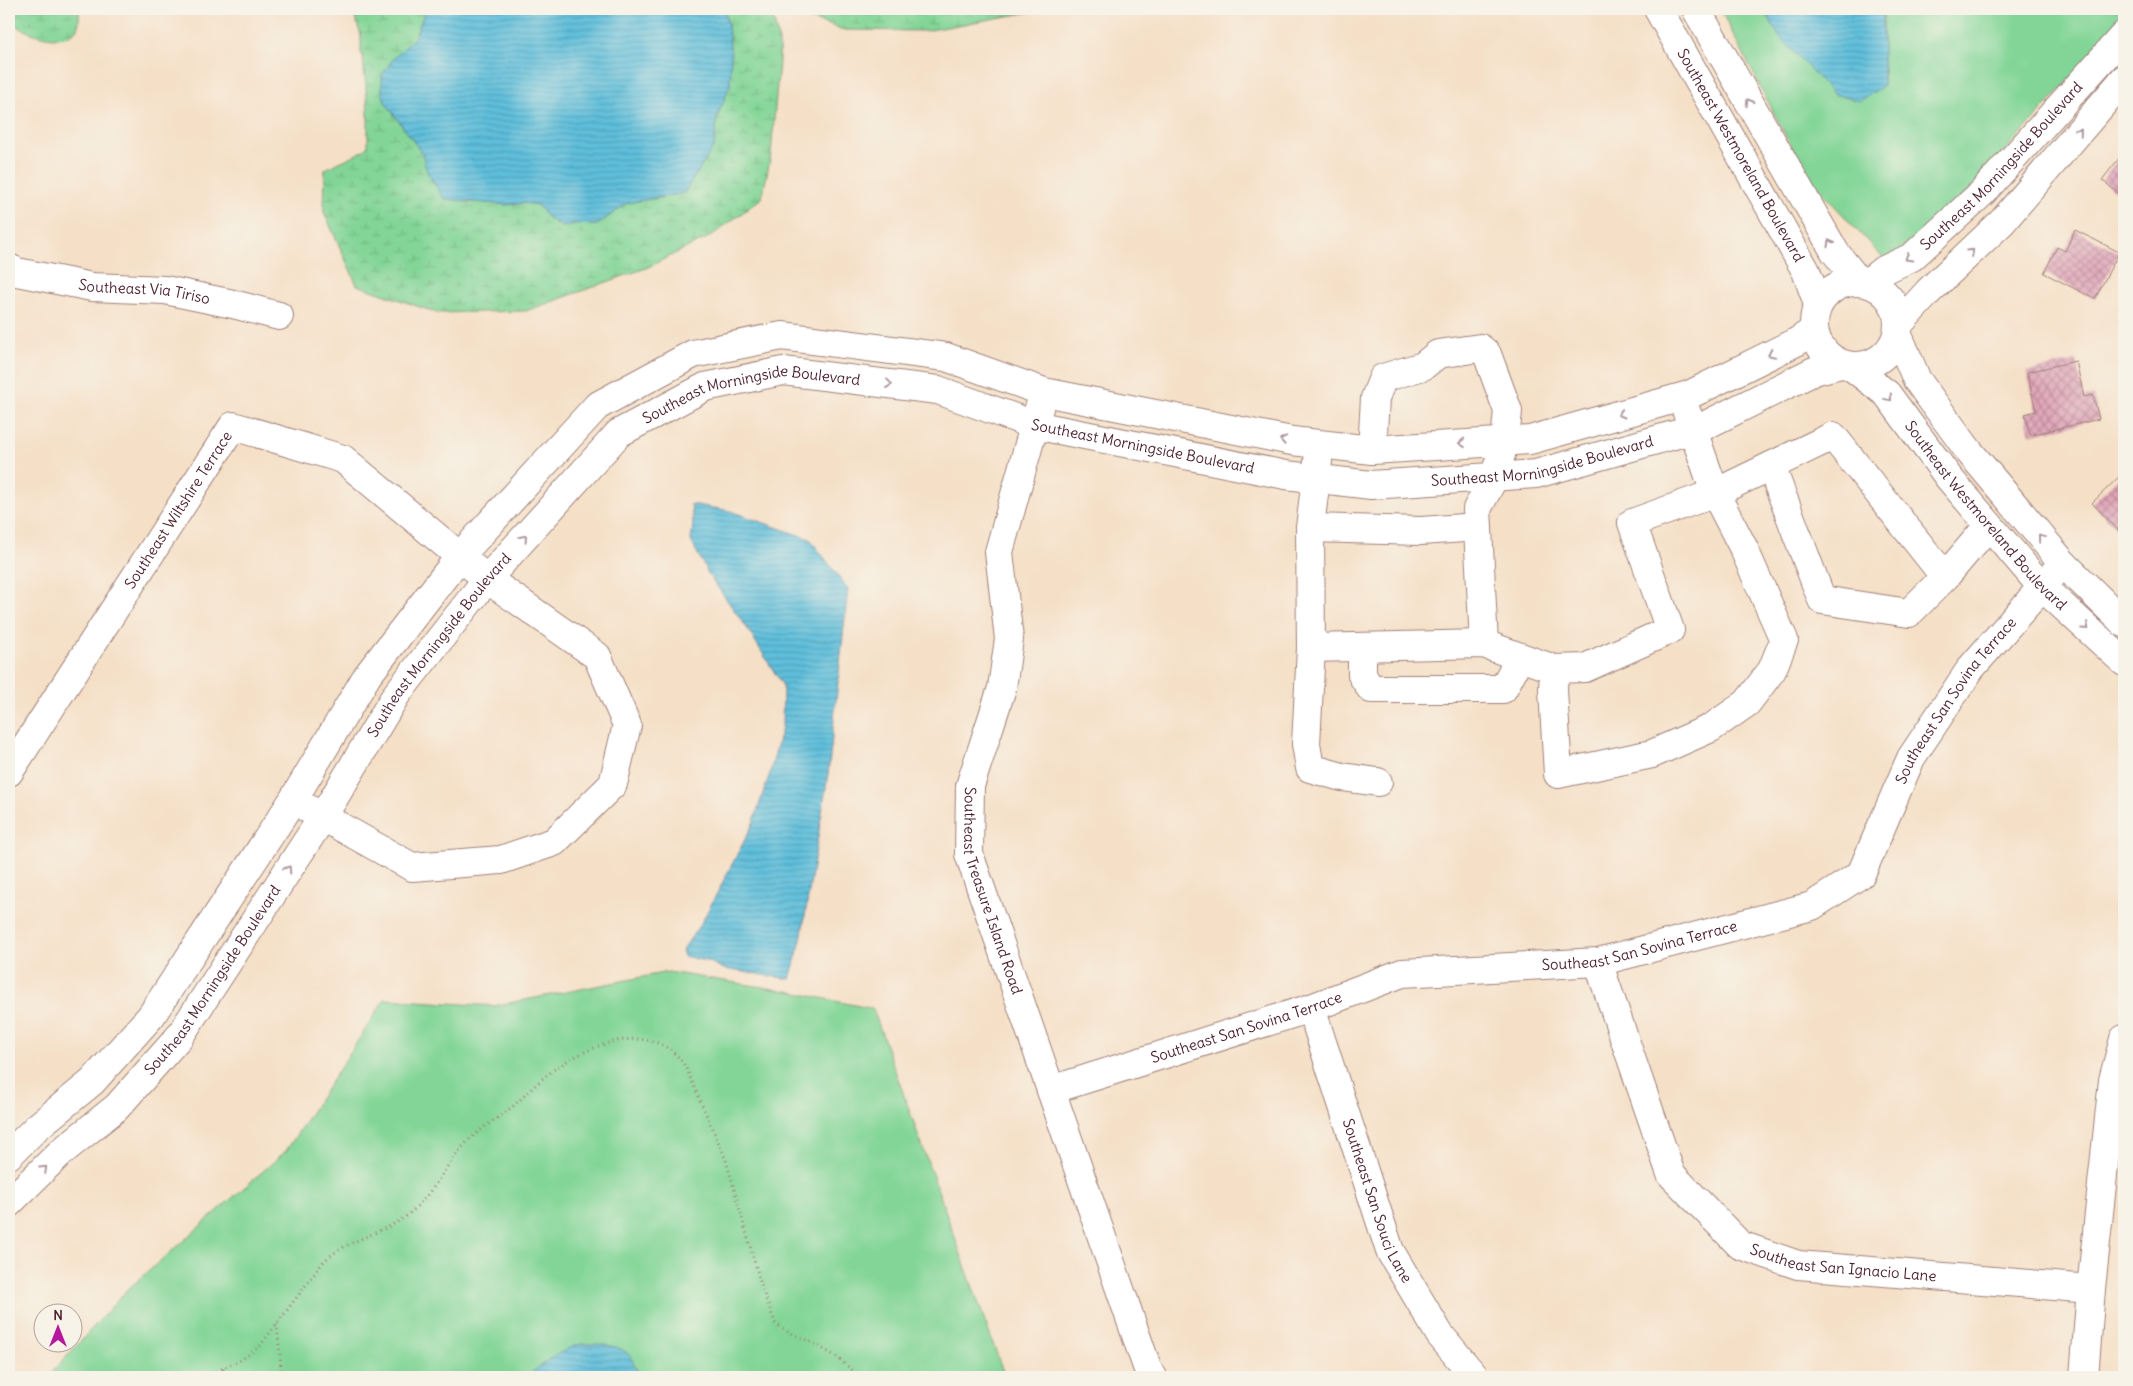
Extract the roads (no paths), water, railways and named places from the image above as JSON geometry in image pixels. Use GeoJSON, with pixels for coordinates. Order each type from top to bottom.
{"type":"FeatureCollection","features":[{"type":"Feature","properties":{"kind":"street","name":"Southeast Westmoreland Boulevard"},"geometry":{"type":"LineString","coordinates":[[1658,9],[1806,271],[1816,317]]}},
{"type":"Feature","properties":{"kind":"street"},"geometry":{"type":"LineString","coordinates":[[1696,9],[1835,252],[1863,282]]}},
{"type":"Feature","properties":{"kind":"street","name":"Southeast Morningside Boulevard"},"geometry":{"type":"LineString","coordinates":[[1863,282],[1912,257],[1982,193],[2124,35]]}},
{"type":"Feature","properties":{"kind":"street"},"geometry":{"type":"LineString","coordinates":[[2095,66],[2121,83]]}},
{"type":"Feature","properties":{"kind":"street","name":"Southeast Morningside Boulevard"},"geometry":{"type":"LineString","coordinates":[[1899,329],[1928,292],[2002,222],[2121,83]]}},
{"type":"Feature","properties":{"kind":"street","name":"Southeast Via Tiriso"},"geometry":{"type":"LineString","coordinates":[[9,268],[17,272],[92,287],[165,290],[279,316]]}},
{"type":"Feature","properties":{"kind":"street"},"geometry":{"type":"LineString","coordinates":[[1863,282],[1879,288],[1888,295],[1894,304],[1899,329],[1894,344],[1881,359],[1862,366],[1847,365],[1824,352],[1817,342],[1816,317],[1830,290],[1841,284],[1863,282]]}},
{"type":"Feature","properties":{"kind":"street","name":"Southeast Morningside Boulevard"},"geometry":{"type":"LineString","coordinates":[[9,1155],[37,1127],[92,1082],[151,1016],[293,800],[367,676],[460,556],[597,406],[693,354],[782,336],[946,357],[1044,392],[1292,441],[1372,450],[1505,440],[1530,440],[1681,397],[1798,341],[1816,317]]}},
{"type":"Feature","properties":{"kind":"street","name":"Southeast Westmoreland Boulevard"},"geometry":{"type":"LineString","coordinates":[[1899,329],[1917,380],[1968,450],[2063,563],[2124,623]]}},
{"type":"Feature","properties":{"kind":"street"},"geometry":{"type":"LineString","coordinates":[[782,336],[783,371]]}},
{"type":"Feature","properties":{"kind":"street"},"geometry":{"type":"LineString","coordinates":[[1372,450],[1375,398],[1383,378],[1423,366],[1438,354],[1480,348],[1487,354],[1508,411],[1505,440],[1495,476],[1477,509],[1484,644]]}},
{"type":"Feature","properties":{"kind":"street","name":"Southeast Westmoreland Boulevard"},"geometry":{"type":"LineString","coordinates":[[1847,365],[1887,394],[1949,478],[2042,587],[2124,662]]}},
{"type":"Feature","properties":{"kind":"street","name":"Southeast Morningside Boulevard"},"geometry":{"type":"LineString","coordinates":[[9,1203],[60,1153],[117,1107],[179,1037],[322,818],[396,695],[487,579],[619,433],[705,387],[783,371],[938,390],[1034,425],[1286,475],[1371,485],[1536,474],[1694,429],[1814,371],[1847,365]]}},
{"type":"Feature","properties":{"kind":"street","name":"Southeast Treasure Island Road"},"geometry":{"type":"LineString","coordinates":[[1044,392],[998,552],[1009,639],[1002,688],[970,786],[969,854],[1147,1368],[1153,1377]]}},
{"type":"Feature","properties":{"kind":"street"},"geometry":{"type":"LineString","coordinates":[[1554,669],[1558,774],[1652,754],[1711,728],[1747,704],[1772,670],[1784,640],[1744,549],[1715,493],[1694,429],[1681,397]]}},
{"type":"Feature","properties":{"kind":"street","name":"Southeast Wiltshire Terrace"},"geometry":{"type":"LineString","coordinates":[[9,772],[233,426],[343,459],[487,579],[597,656],[628,725],[613,784],[554,842],[501,860],[412,867],[293,800]]}},
{"type":"Feature","properties":{"kind":"street"},"geometry":{"type":"LineString","coordinates":[[1312,648],[1484,644],[1554,669],[1585,668],[1670,630],[1632,523],[1715,493],[1833,436],[1945,577]]}},
{"type":"Feature","properties":{"kind":"street"},"geometry":{"type":"LineString","coordinates":[[1321,444],[1315,478],[1310,528],[1312,648],[1306,744],[1310,768],[1342,777],[1378,782]]}},
{"type":"Feature","properties":{"kind":"street"},"geometry":{"type":"LineString","coordinates":[[1771,466],[1822,600],[1909,613],[1945,577],[1990,525]]}},
{"type":"Feature","properties":{"kind":"street"},"geometry":{"type":"LineString","coordinates":[[1310,528],[1421,531],[1478,527]]}},
{"type":"Feature","properties":{"kind":"street","name":"Southeast San Sovina Terrace"},"geometry":{"type":"LineString","coordinates":[[1051,1090],[1312,1008],[1402,973],[1598,962],[1812,906],[1861,874],[1911,758],[1971,668],[2063,563]]}},
{"type":"Feature","properties":{"kind":"street"},"geometry":{"type":"LineString","coordinates":[[1362,647],[1362,675],[1371,689],[1503,689],[1520,657]]}},
{"type":"Feature","properties":{"kind":"street","name":"Southeast San Ignacio Lane"},"geometry":{"type":"LineString","coordinates":[[1598,962],[1671,1174],[1740,1245],[1798,1265],[2091,1289]]}},
{"type":"Feature","properties":{"kind":"street","name":"Southeast San Souci Lane"},"geometry":{"type":"LineString","coordinates":[[1312,1008],[1390,1251],[1440,1335],[1475,1377]]}},
{"type":"Feature","properties":{"kind":"street"},"geometry":{"type":"LineString","coordinates":[[151,1016],[179,1037]]}},
{"type":"Feature","properties":{"kind":"street"},"geometry":{"type":"LineString","coordinates":[[2084,1377],[2091,1289],[2114,1080],[2124,1039]]}},
{"type":"Feature","properties":{"kind":"water"},"geometry":{"type":"Polygon","coordinates":[[[426,9],[724,9],[728,25],[731,55],[730,85],[717,117],[714,147],[684,193],[627,203],[597,225],[573,224],[562,227],[546,216],[538,205],[524,203],[506,205],[444,199],[427,172],[422,153],[385,102],[382,91],[382,75],[393,59],[415,37],[426,9]]]}},
{"type":"Feature","properties":{"kind":"water"},"geometry":{"type":"Polygon","coordinates":[[[1764,9],[1883,9],[1883,86],[1860,101],[1833,94],[1779,36],[1764,9]]]}},
{"type":"Feature","properties":{"kind":"water"},"geometry":{"type":"Polygon","coordinates":[[[691,504],[730,511],[810,539],[848,589],[828,775],[801,940],[790,979],[724,969],[710,962],[684,956],[682,951],[703,920],[752,826],[770,773],[782,727],[783,686],[747,628],[709,575],[691,541],[693,524],[691,504]]]}},
{"type":"Feature","properties":{"kind":"water"},"geometry":{"type":"Polygon","coordinates":[[[580,1344],[617,1347],[629,1355],[641,1377],[526,1377],[558,1354],[580,1344]]]}}]}
